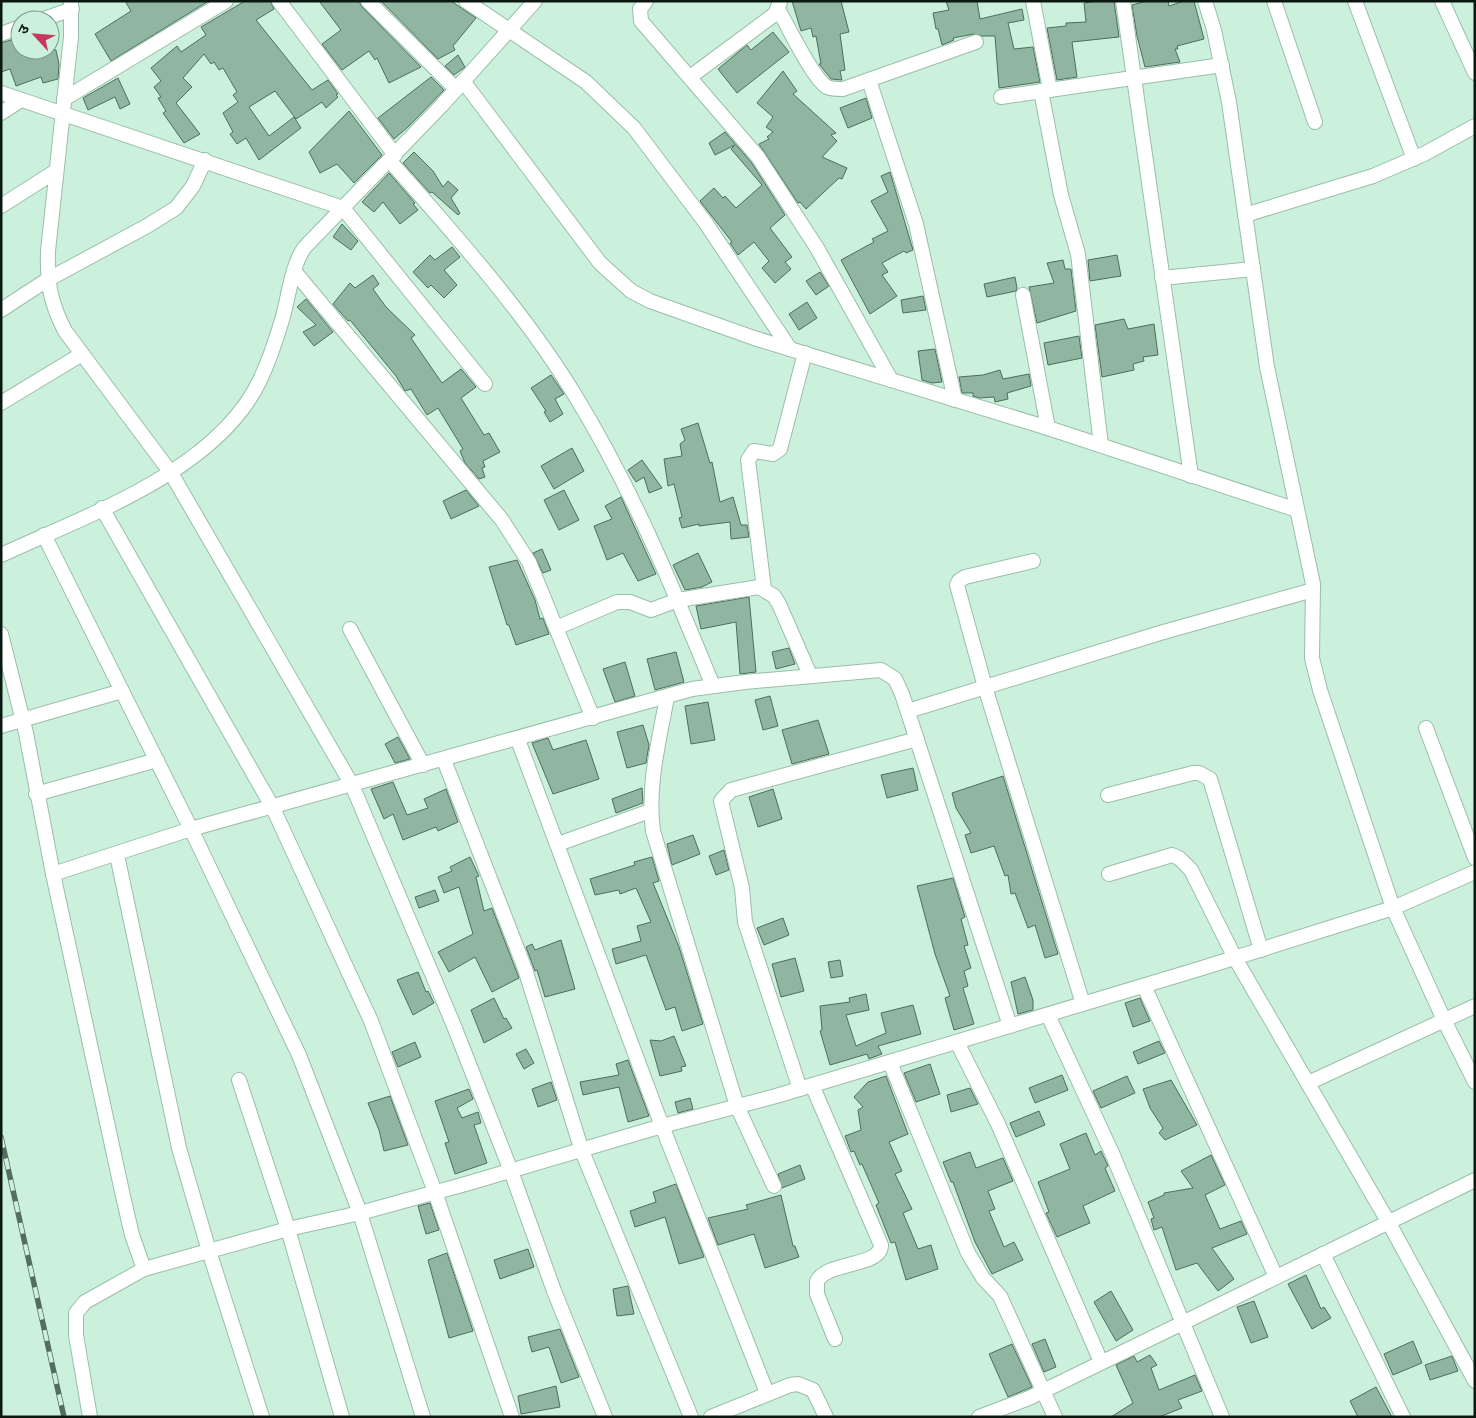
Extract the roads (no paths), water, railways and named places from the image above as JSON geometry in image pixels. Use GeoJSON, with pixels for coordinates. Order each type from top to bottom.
{"type":"FeatureCollection","features":[{"type":"Feature","properties":{"kind":"street"},"geometry":{"type":"LineString","coordinates":[[64,99],[226,1]]}},
{"type":"Feature","properties":{"kind":"street"},"geometry":{"type":"LineString","coordinates":[[278,1],[392,158],[498,288],[573,392],[635,500],[713,686]]}},
{"type":"Feature","properties":{"kind":"street"},"geometry":{"type":"LineString","coordinates":[[368,1],[460,85],[600,263],[614,278],[650,302],[790,349],[1048,428],[1297,510]]}},
{"type":"Feature","properties":{"kind":"street"},"geometry":{"type":"LineString","coordinates":[[466,1],[508,32],[586,82],[634,128],[705,222],[790,349]]}},
{"type":"Feature","properties":{"kind":"street"},"geometry":{"type":"LineString","coordinates":[[1,555],[102,508],[171,473],[203,450],[232,421],[255,391],[273,347],[294,271],[304,248],[392,158],[535,1]]}},
{"type":"Feature","properties":{"kind":"street"},"geometry":{"type":"LineString","coordinates":[[646,1],[640,9],[641,21],[758,157],[818,248],[891,380]]}},
{"type":"Feature","properties":{"kind":"street"},"geometry":{"type":"LineString","coordinates":[[1033,1],[1061,195],[1081,270],[1101,446]]}},
{"type":"Feature","properties":{"kind":"street"},"geometry":{"type":"LineString","coordinates":[[1124,1],[1191,476]]}},
{"type":"Feature","properties":{"kind":"street"},"geometry":{"type":"LineString","coordinates":[[1205,1],[1222,65],[1267,367],[1313,590],[1312,658],[1320,690],[1393,908],[1444,1020],[1475,1082]]}},
{"type":"Feature","properties":{"kind":"street"},"geometry":{"type":"LineString","coordinates":[[1274,1],[1315,122]]}},
{"type":"Feature","properties":{"kind":"street"},"geometry":{"type":"LineString","coordinates":[[1355,1],[1414,158]]}},
{"type":"Feature","properties":{"kind":"street"},"geometry":{"type":"LineString","coordinates":[[1442,1],[1475,73]]}},
{"type":"Feature","properties":{"kind":"street"},"geometry":{"type":"LineString","coordinates":[[71,5],[71,37],[48,251],[47,280],[53,307],[65,331],[171,473],[352,784],[454,1026],[511,1171],[554,1291],[606,1417]]}},
{"type":"Feature","properties":{"kind":"street"},"geometry":{"type":"LineString","coordinates":[[690,77],[779,5],[817,76],[828,87],[843,89],[976,42]]}},
{"type":"Feature","properties":{"kind":"street"},"geometry":{"type":"LineString","coordinates":[[1001,97],[1222,65]]}},
{"type":"Feature","properties":{"kind":"street"},"geometry":{"type":"LineString","coordinates":[[869,80],[916,224],[955,400]]}},
{"type":"Feature","properties":{"kind":"street"},"geometry":{"type":"LineString","coordinates":[[1,93],[62,115],[205,160],[343,208],[485,384]]}},
{"type":"Feature","properties":{"kind":"street"},"geometry":{"type":"LineString","coordinates":[[1,113],[21,100]]}},
{"type":"Feature","properties":{"kind":"street"},"geometry":{"type":"LineString","coordinates":[[1245,215],[1372,176],[1414,158],[1475,126]]}},
{"type":"Feature","properties":{"kind":"street"},"geometry":{"type":"LineString","coordinates":[[1,310],[47,280],[176,208],[193,186],[205,160]]}},
{"type":"Feature","properties":{"kind":"street"},"geometry":{"type":"LineString","coordinates":[[1,206],[56,171]]}},
{"type":"Feature","properties":{"kind":"street"},"geometry":{"type":"LineString","coordinates":[[1162,278],[1253,269]]}},
{"type":"Feature","properties":{"kind":"street"},"geometry":{"type":"LineString","coordinates":[[294,271],[502,520],[529,562],[593,718]]}},
{"type":"Feature","properties":{"kind":"street"},"geometry":{"type":"LineString","coordinates":[[1024,295],[1048,428]]}},
{"type":"Feature","properties":{"kind":"street"},"geometry":{"type":"LineString","coordinates":[[764,589],[748,460],[754,452],[773,454],[780,449],[804,353]]}},
{"type":"Feature","properties":{"kind":"street"},"geometry":{"type":"LineString","coordinates":[[1,403],[82,354]]}},
{"type":"Feature","properties":{"kind":"street"},"geometry":{"type":"LineString","coordinates":[[102,508],[273,808],[371,1021],[435,1192],[512,1417]]}},
{"type":"Feature","properties":{"kind":"street"},"geometry":{"type":"LineString","coordinates":[[44,535],[191,829],[300,1055],[360,1213],[423,1417]]}},
{"type":"Feature","properties":{"kind":"street"},"geometry":{"type":"LineString","coordinates":[[1033,561],[965,577],[957,583],[985,687],[1082,1004]]}},
{"type":"Feature","properties":{"kind":"street"},"geometry":{"type":"LineString","coordinates":[[556,628],[617,602],[630,602],[651,610],[678,600],[754,588],[764,589],[774,596],[779,604],[810,675]]}},
{"type":"Feature","properties":{"kind":"street"},"geometry":{"type":"LineString","coordinates":[[908,711],[1160,633],[1313,590]]}},
{"type":"Feature","properties":{"kind":"street"},"geometry":{"type":"LineString","coordinates":[[350,629],[423,765]]}},
{"type":"Feature","properties":{"kind":"street"},"geometry":{"type":"LineString","coordinates":[[1,634],[22,720],[53,874],[132,1235],[144,1268]]}},
{"type":"Feature","properties":{"kind":"street"},"geometry":{"type":"LineString","coordinates":[[53,874],[117,855],[191,829],[273,808],[352,784],[518,740],[667,697],[713,686],[810,675],[881,670],[895,679],[908,711],[1010,1026]]}},
{"type":"Feature","properties":{"kind":"street"},"geometry":{"type":"LineString","coordinates":[[1,726],[122,691]]}},
{"type":"Feature","properties":{"kind":"street"},"geometry":{"type":"LineString","coordinates":[[667,697],[652,784],[650,811],[653,831],[737,1106],[774,1186]]}},
{"type":"Feature","properties":{"kind":"street"},"geometry":{"type":"LineString","coordinates":[[1426,728],[1475,858]]}},
{"type":"Feature","properties":{"kind":"street"},"geometry":{"type":"LineString","coordinates":[[835,1339],[817,1294],[816,1281],[825,1272],[875,1256],[880,1251],[881,1245],[806,1087],[746,922],[742,888],[721,802],[731,790],[917,739]]}},
{"type":"Feature","properties":{"kind":"street"},"geometry":{"type":"LineString","coordinates":[[518,740],[662,1126],[767,1393]]}},
{"type":"Feature","properties":{"kind":"street"},"geometry":{"type":"LineString","coordinates":[[36,794],[157,760]]}},
{"type":"Feature","properties":{"kind":"street"},"geometry":{"type":"LineString","coordinates":[[444,760],[525,969],[582,1151],[691,1417]]}},
{"type":"Feature","properties":{"kind":"street"},"geometry":{"type":"LineString","coordinates":[[1108,795],[1193,773],[1199,773],[1210,779],[1261,950]]}},
{"type":"Feature","properties":{"kind":"street"},"geometry":{"type":"LineString","coordinates":[[558,844],[650,811]]}},
{"type":"Feature","properties":{"kind":"street"},"geometry":{"type":"LineString","coordinates":[[117,855],[179,1148],[209,1251],[262,1417]]}},
{"type":"Feature","properties":{"kind":"street"},"geometry":{"type":"LineString","coordinates":[[1109,874],[1170,856],[1179,858],[1191,870],[1235,958],[1389,1223],[1475,1380]]}},
{"type":"Feature","properties":{"kind":"street"},"geometry":{"type":"LineString","coordinates":[[90,1417],[76,1335],[76,1313],[85,1302],[144,1268],[288,1228],[360,1213],[511,1171],[662,1126],[806,1087],[1048,1015],[1393,908],[1475,872]]}},
{"type":"Feature","properties":{"kind":"street"},"geometry":{"type":"LineString","coordinates":[[1144,986],[1276,1277]]}},
{"type":"Feature","properties":{"kind":"street"},"geometry":{"type":"LineString","coordinates":[[1308,1083],[1475,1006]]}},
{"type":"Feature","properties":{"kind":"street"},"geometry":{"type":"LineString","coordinates":[[1048,1015],[1112,1153],[1184,1321],[1222,1417]]}},
{"type":"Feature","properties":{"kind":"street"},"geometry":{"type":"LineString","coordinates":[[957,1042],[998,1124],[1101,1362]]}},
{"type":"Feature","properties":{"kind":"street"},"geometry":{"type":"LineString","coordinates":[[890,1062],[968,1253],[983,1278],[1000,1296],[1055,1417]]}},
{"type":"Feature","properties":{"kind":"street"},"geometry":{"type":"LineString","coordinates":[[239,1080],[288,1228],[342,1417]]}},
{"type":"Feature","properties":{"kind":"street"},"geometry":{"type":"LineString","coordinates":[[979,1417],[1043,1390],[1475,1180]]}},
{"type":"Feature","properties":{"kind":"street"},"geometry":{"type":"LineString","coordinates":[[1323,1254],[1403,1417]]}},
{"type":"Feature","properties":{"kind":"street"},"geometry":{"type":"LineString","coordinates":[[711,1417],[790,1385],[806,1386],[816,1393],[826,1417]]}},
{"type":"Feature","properties":{"kind":"railway"},"geometry":{"type":"LineString","coordinates":[[1,1137],[64,1417]]}}]}
